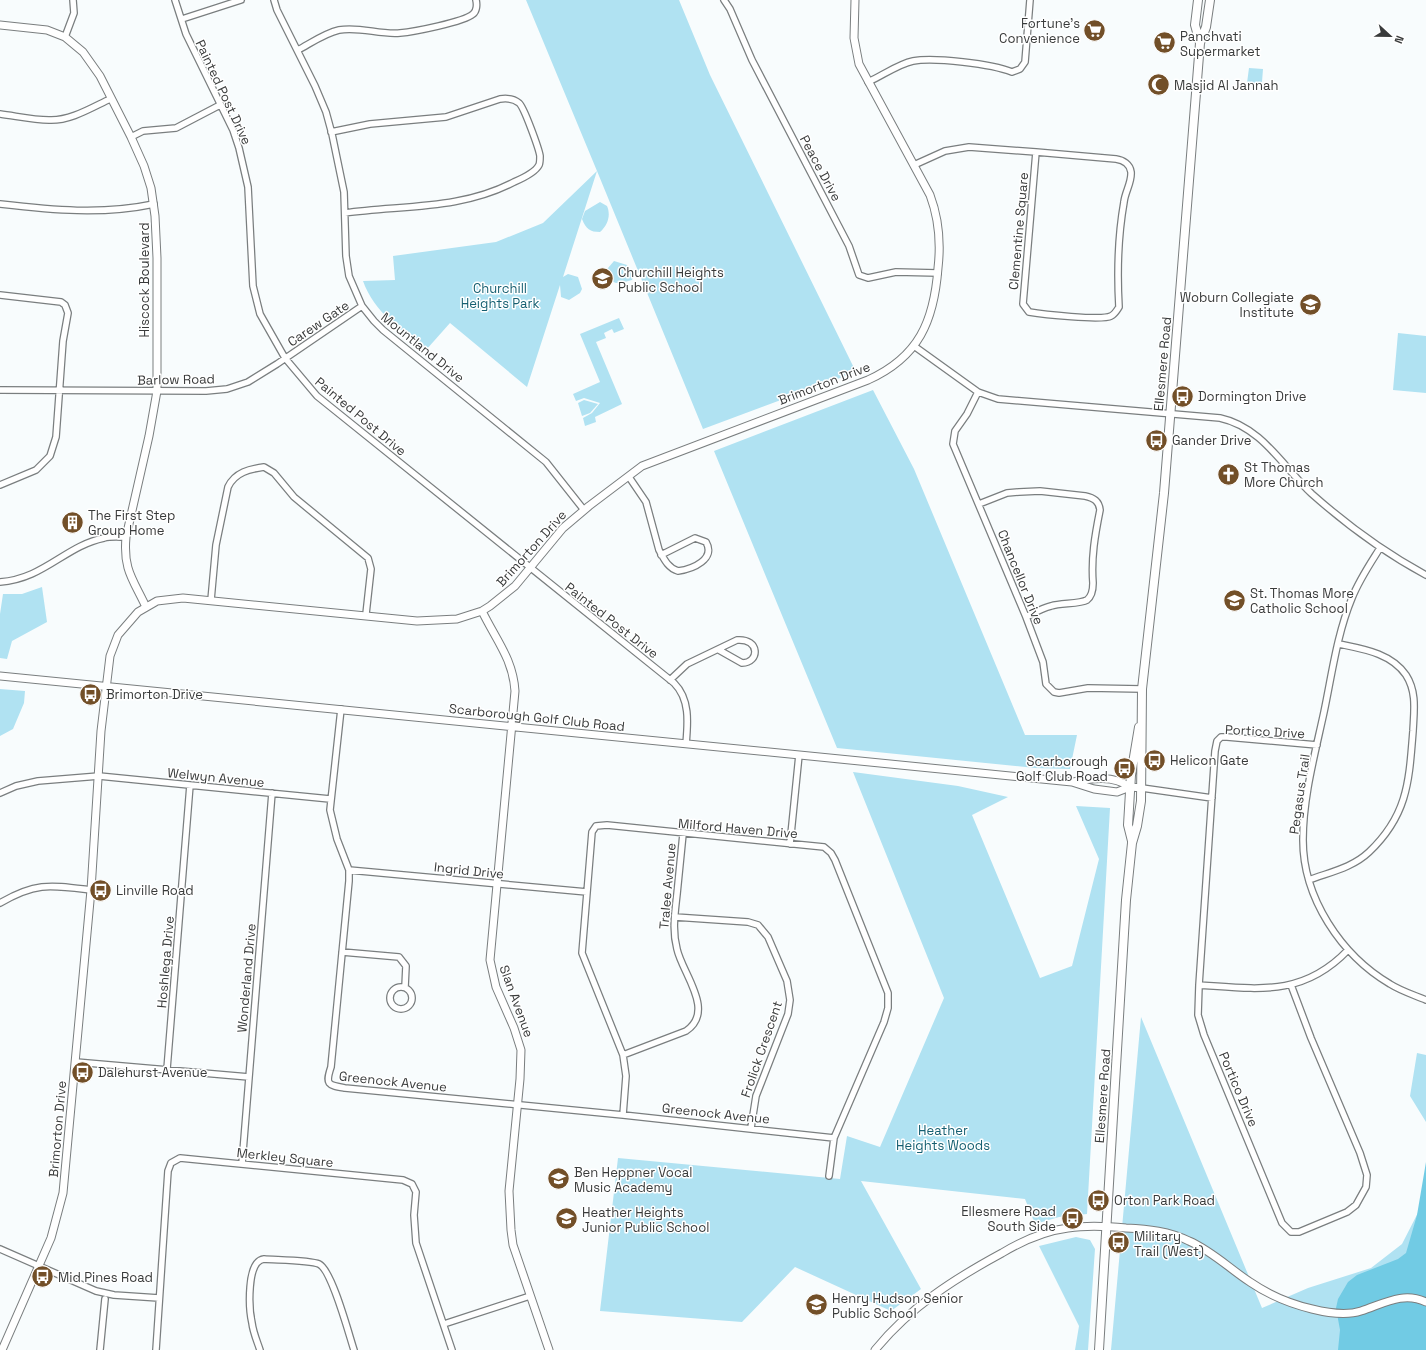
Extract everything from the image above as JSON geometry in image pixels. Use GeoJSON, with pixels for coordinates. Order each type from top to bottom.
{"type":"FeatureCollection","features":[{"type":"Feature","properties":{"kind":"main road","name":"Ellesmere Road"},"geometry":{"type":"LineString","coordinates":[[1198,0],[1195,25],[1200,43]]}},
{"type":"Feature","properties":{"kind":"main road","name":"Ellesmere Road"},"geometry":{"type":"LineString","coordinates":[[1099,1350],[1126,900],[1132,843],[1137,826],[1142,788],[1142,689],[1164,493],[1200,43],[1206,27],[1210,0]]}},
{"type":"Feature","properties":{"kind":"main road","name":"Ellesmere Road"},"geometry":{"type":"LineString","coordinates":[[1132,843],[1128,825],[1130,787],[1132,762],[1142,711]]}},
{"type":"Feature","properties":{"kind":"street"},"geometry":{"type":"LineString","coordinates":[[65,37],[74,13],[73,0]]}},
{"type":"Feature","properties":{"kind":"street","name":"Painted Post Drive"},"geometry":{"type":"LineString","coordinates":[[175,0],[186,34],[236,139],[248,188],[253,286],[260,314],[285,358],[317,396],[670,680],[682,694],[688,713],[686,744]]}},
{"type":"Feature","properties":{"kind":"street"},"geometry":{"type":"LineString","coordinates":[[182,19],[241,0]]}},
{"type":"Feature","properties":{"kind":"street","name":"Mountland Drive"},"geometry":{"type":"LineString","coordinates":[[274,0],[277,10],[298,50],[326,112],[341,174],[345,213],[346,263],[353,287],[362,306],[383,330],[546,462],[584,510]]}},
{"type":"Feature","properties":{"kind":"street"},"geometry":{"type":"LineString","coordinates":[[298,50],[338,30],[347,29],[399,33],[421,30],[462,19],[473,15],[476,12],[476,0]]}},
{"type":"Feature","properties":{"kind":"street","name":"Peace Drive"},"geometry":{"type":"LineString","coordinates":[[724,0],[730,9],[752,60],[849,246],[859,275],[868,278],[896,272],[938,273]]}},
{"type":"Feature","properties":{"kind":"street","name":"Brimorton Drive"},"geometry":{"type":"LineString","coordinates":[[2,1350],[51,1238],[63,1193],[91,890],[106,685],[110,656],[118,635],[131,619],[146,607],[169,599],[211,600],[431,621],[457,619],[482,611],[515,586],[563,528],[584,510],[629,477],[637,469],[658,459],[880,374],[900,360],[914,346],[926,328],[930,317],[936,292],[940,242],[936,212],[914,165],[862,71],[855,48],[853,31],[855,0]]}},
{"type":"Feature","properties":{"kind":"street"},"geometry":{"type":"LineString","coordinates":[[868,82],[912,61],[928,60],[998,67],[1012,72],[1020,69],[1025,62],[1030,0]]}},
{"type":"Feature","properties":{"kind":"street","name":"Hiscock Boulevard"},"geometry":{"type":"LineString","coordinates":[[0,25],[47,30],[65,37],[83,52],[95,69],[131,137],[144,166],[154,204],[157,258],[156,391],[149,436],[126,538],[126,568],[146,607]]}},
{"type":"Feature","properties":{"kind":"street"},"geometry":{"type":"LineString","coordinates":[[331,132],[370,124],[446,117],[500,99],[508,98],[514,99],[523,108],[540,158],[538,166],[524,177],[505,187],[474,198],[440,204],[345,213]]}},
{"type":"Feature","properties":{"kind":"street"},"geometry":{"type":"LineString","coordinates":[[0,114],[50,120],[72,117],[110,99]]}},
{"type":"Feature","properties":{"kind":"street"},"geometry":{"type":"LineString","coordinates":[[131,137],[143,131],[176,128],[220,105]]}},
{"type":"Feature","properties":{"kind":"street","name":"Clementine Square"},"geometry":{"type":"LineString","coordinates":[[914,165],[933,155],[961,148],[986,147],[1116,159],[1124,162],[1130,167],[1130,178],[1124,202],[1118,260],[1117,279],[1119,307],[1112,316],[1102,318],[1040,314],[1029,312],[1023,304],[1036,152]]}},
{"type":"Feature","properties":{"kind":"street"},"geometry":{"type":"LineString","coordinates":[[0,204],[76,212],[107,211],[154,204]]}},
{"type":"Feature","properties":{"kind":"street"},"geometry":{"type":"LineString","coordinates":[[0,295],[62,302],[68,313],[62,341],[56,437],[50,456],[36,470],[0,485]]}},
{"type":"Feature","properties":{"kind":"street","name":"Carew Gate"},"geometry":{"type":"LineString","coordinates":[[285,358],[362,306]]}},
{"type":"Feature","properties":{"kind":"street"},"geometry":{"type":"LineString","coordinates":[[914,346],[978,392],[998,399],[1220,418],[1242,425],[1255,434],[1312,493],[1380,548],[1426,575]]}},
{"type":"Feature","properties":{"kind":"street","name":"Barlow Road"},"geometry":{"type":"LineString","coordinates":[[0,390],[206,391],[227,389],[248,382],[285,358]]}},
{"type":"Feature","properties":{"kind":"street","name":"Chancellor Drive"},"geometry":{"type":"LineString","coordinates":[[978,392],[967,414],[955,431],[953,444],[1026,617],[1043,662],[1046,684],[1054,692],[1059,693],[1093,688],[1142,689]]}},
{"type":"Feature","properties":{"kind":"street"},"geometry":{"type":"LineString","coordinates":[[211,600],[216,545],[228,487],[231,480],[236,475],[264,467],[274,473],[294,497],[368,558],[371,569],[366,614]]}},
{"type":"Feature","properties":{"kind":"street"},"geometry":{"type":"LineString","coordinates":[[629,477],[646,502],[651,516],[654,536],[661,555],[672,569],[682,570],[702,562],[708,556],[709,548],[706,542],[695,538],[661,555]]}},
{"type":"Feature","properties":{"kind":"street"},"geometry":{"type":"LineString","coordinates":[[979,504],[1007,493],[1040,491],[1085,496],[1092,498],[1100,505],[1092,557],[1093,588],[1088,599],[1083,602],[1063,603],[1050,606],[1026,617]]}},
{"type":"Feature","properties":{"kind":"street"},"geometry":{"type":"LineString","coordinates":[[0,582],[17,580],[32,575],[80,546],[95,540],[108,537],[126,538]]}},
{"type":"Feature","properties":{"kind":"street","name":"Pegasus Trail"},"geometry":{"type":"LineString","coordinates":[[1380,548],[1352,597],[1342,625],[1304,815],[1303,841],[1309,880],[1313,892],[1326,918],[1348,950],[1390,984],[1426,1000]]}},
{"type":"Feature","properties":{"kind":"street","name":"Slan Avenue"},"geometry":{"type":"LineString","coordinates":[[482,611],[510,663],[514,678],[515,704],[490,965],[496,987],[514,1028],[521,1050],[518,1104],[509,1191],[509,1219],[513,1245],[549,1350]]}},
{"type":"Feature","properties":{"kind":"street"},"geometry":{"type":"LineString","coordinates":[[670,680],[687,664],[719,650],[732,642],[745,640],[752,644],[755,648],[755,654],[749,661],[742,663],[730,658],[719,650]]}},
{"type":"Feature","properties":{"kind":"street"},"geometry":{"type":"LineString","coordinates":[[1309,880],[1343,869],[1368,853],[1390,828],[1407,791],[1410,776],[1415,702],[1412,689],[1406,675],[1396,664],[1384,656],[1339,644]]}},
{"type":"Feature","properties":{"kind":"street","name":"Scarborough Golf Club Road"},"geometry":{"type":"LineString","coordinates":[[0,676],[106,685],[512,727],[1072,782],[1094,790],[1117,792],[1130,787],[1142,788]]}},
{"type":"Feature","properties":{"kind":"street","name":"Greenock Avenue"},"geometry":{"type":"LineString","coordinates":[[341,709],[330,810],[333,826],[349,870],[331,1067],[327,1078],[329,1084],[332,1086],[345,1088],[518,1104],[834,1138]]}},
{"type":"Feature","properties":{"kind":"street","name":"Portico Drive"},"geometry":{"type":"LineString","coordinates":[[1292,985],[1311,1038],[1360,1153],[1367,1175],[1366,1187],[1361,1198],[1347,1212],[1299,1232],[1291,1232],[1282,1223],[1204,1035],[1198,1015],[1199,985],[1217,740],[1221,737],[1317,745]]}},
{"type":"Feature","properties":{"kind":"street"},"geometry":{"type":"LineString","coordinates":[[790,844],[799,755]]}},
{"type":"Feature","properties":{"kind":"street","name":"Welwyn Avenue"},"geometry":{"type":"LineString","coordinates":[[0,793],[16,786],[38,781],[99,776],[330,799]]}},
{"type":"Feature","properties":{"kind":"street","name":"Scarborough Golf Club Road"},"geometry":{"type":"LineString","coordinates":[[1072,782],[1094,778],[1121,781],[1130,787]]}},
{"type":"Feature","properties":{"kind":"street","name":"Hoshlega Drive"},"geometry":{"type":"LineString","coordinates":[[167,1069],[190,786]]}},
{"type":"Feature","properties":{"kind":"street"},"geometry":{"type":"LineString","coordinates":[[1142,788],[1212,798]]}},
{"type":"Feature","properties":{"kind":"street","name":"Wonderland Drive"},"geometry":{"type":"LineString","coordinates":[[242,1164],[272,793]]}},
{"type":"Feature","properties":{"kind":"street","name":"Milford Haven Drive"},"geometry":{"type":"LineString","coordinates":[[623,1115],[626,1076],[623,1055],[582,953],[592,832],[596,826],[607,825],[683,834],[824,847],[831,853],[888,992],[888,1008],[884,1022],[834,1138],[829,1176]]}},
{"type":"Feature","properties":{"kind":"street","name":"Tralee Avenue"},"geometry":{"type":"LineString","coordinates":[[623,1055],[686,1031],[694,1023],[698,1014],[698,1000],[677,949],[674,934],[683,834]]}},
{"type":"Feature","properties":{"kind":"street","name":"Ingrid Drive"},"geometry":{"type":"LineString","coordinates":[[349,870],[587,892]]}},
{"type":"Feature","properties":{"kind":"street"},"geometry":{"type":"LineString","coordinates":[[0,903],[18,893],[34,887],[64,887],[91,890]]}},
{"type":"Feature","properties":{"kind":"street","name":"Frolick Crescent"},"geometry":{"type":"LineString","coordinates":[[675,917],[748,922],[758,925],[768,937],[787,981],[790,1006],[756,1096],[751,1128]]}},
{"type":"Feature","properties":{"kind":"street"},"geometry":{"type":"LineString","coordinates":[[1199,985],[1252,989],[1272,989],[1292,985],[1318,974],[1340,958],[1348,950]]}},
{"type":"Feature","properties":{"kind":"street"},"geometry":{"type":"LineString","coordinates":[[342,952],[399,957],[406,966],[404,987]]}},
{"type":"Feature","properties":{"kind":"street"},"geometry":{"type":"LineString","coordinates":[[397,987],[404,987],[411,994],[411,1002],[404,1008],[397,1008],[390,1002],[390,994],[397,987]]}},
{"type":"Feature","properties":{"kind":"street"},"geometry":{"type":"LineString","coordinates":[[76,1062],[249,1077]]}},
{"type":"Feature","properties":{"kind":"street","name":"Merkley Square"},"geometry":{"type":"LineString","coordinates":[[156,1350],[168,1172],[171,1163],[180,1158],[403,1180],[412,1184],[416,1192],[414,1215],[416,1243],[452,1350]]}},
{"type":"Feature","properties":{"kind":"street"},"geometry":{"type":"LineString","coordinates":[[875,1350],[895,1328],[922,1304],[955,1279],[1009,1249],[1038,1235],[1061,1229],[1107,1226],[1153,1229],[1188,1240],[1201,1247],[1262,1289],[1280,1298],[1314,1310],[1335,1313],[1360,1312],[1400,1297],[1408,1297],[1426,1302]]}},
{"type":"Feature","properties":{"kind":"street"},"geometry":{"type":"LineString","coordinates":[[0,1249],[96,1291],[114,1295],[159,1298]]}},
{"type":"Feature","properties":{"kind":"street"},"geometry":{"type":"LineString","coordinates":[[260,1350],[252,1325],[250,1294],[252,1272],[259,1260],[314,1263],[323,1267],[332,1284],[354,1350]]}},
{"type":"Feature","properties":{"kind":"street"},"geometry":{"type":"LineString","coordinates":[[444,1324],[530,1296]]}},
{"type":"Feature","properties":{"kind":"street"},"geometry":{"type":"LineString","coordinates":[[100,1350],[105,1300]]}},
{"type":"Feature","properties":{"kind":"green space"},"geometry":{"type":"Polygon","coordinates":[[[526,0],[679,0],[710,75],[856,372],[703,429],[526,0]]]}},
{"type":"Feature","properties":{"kind":"green space"},"geometry":{"type":"Polygon","coordinates":[[[1249,68],[1263,69],[1262,82],[1258,84],[1247,83],[1249,68]]]}},
{"type":"Feature","properties":{"kind":"green space","name":"Churchill Heights Park"},"geometry":{"type":"Polygon","coordinates":[[[597,171],[563,277],[568,274],[578,277],[582,289],[580,293],[569,300],[561,297],[560,285],[527,387],[450,323],[426,350],[408,336],[381,311],[368,292],[363,281],[395,280],[393,256],[496,242],[543,223],[597,171]]]}},
{"type":"Feature","properties":{"kind":"green space"},"geometry":{"type":"Polygon","coordinates":[[[600,202],[607,206],[609,213],[608,220],[600,232],[587,228],[582,219],[585,211],[600,202]]]}},
{"type":"Feature","properties":{"kind":"green space"},"geometry":{"type":"Polygon","coordinates":[[[614,261],[627,265],[634,275],[632,280],[616,283],[607,277],[608,268],[614,261]]]}},
{"type":"Feature","properties":{"kind":"green space"},"geometry":{"type":"Polygon","coordinates":[[[619,318],[624,329],[614,333],[612,329],[604,333],[606,338],[596,342],[622,404],[595,417],[596,422],[585,426],[583,418],[592,413],[600,403],[584,398],[576,401],[573,394],[600,382],[580,334],[619,318]]]}},
{"type":"Feature","properties":{"kind":"green space"},"geometry":{"type":"Polygon","coordinates":[[[1398,333],[1426,336],[1426,393],[1393,390],[1398,333]]]}},
{"type":"Feature","properties":{"kind":"green space"},"geometry":{"type":"Polygon","coordinates":[[[873,390],[914,469],[1025,735],[1077,735],[1070,769],[1035,768],[837,748],[714,451],[873,390]]]}},
{"type":"Feature","properties":{"kind":"green space"},"geometry":{"type":"Polygon","coordinates":[[[584,400],[598,404],[590,413],[582,416],[578,403],[584,400]]]}},
{"type":"Feature","properties":{"kind":"green space"},"geometry":{"type":"Polygon","coordinates":[[[42,587],[47,622],[12,641],[7,659],[0,658],[0,614],[3,594],[22,594],[42,587]]]}},
{"type":"Feature","properties":{"kind":"green space"},"geometry":{"type":"Polygon","coordinates":[[[0,689],[25,691],[24,703],[13,729],[0,736],[0,689]]]}},
{"type":"Feature","properties":{"kind":"green space","name":"Heather Heights Woods"},"geometry":{"type":"Polygon","coordinates":[[[853,772],[958,786],[1008,797],[972,815],[1040,978],[1072,966],[1099,859],[1076,806],[1110,808],[1087,1214],[1059,1217],[1035,1224],[1025,1199],[861,1181],[921,1289],[891,1311],[795,1267],[742,1322],[600,1311],[618,1158],[840,1179],[847,1136],[880,1147],[944,998],[853,772]]]}},
{"type":"Feature","properties":{"kind":"green space"},"geometry":{"type":"Polygon","coordinates":[[[1141,1017],[1262,1308],[1308,1288],[1371,1268],[1402,1244],[1426,1197],[1426,1350],[1111,1350],[1141,1017]]]}},
{"type":"Feature","properties":{"kind":"green space"},"geometry":{"type":"Polygon","coordinates":[[[1417,1053],[1426,1055],[1426,1122],[1410,1096],[1417,1053]]]}},
{"type":"Feature","properties":{"kind":"green space"},"geometry":{"type":"Polygon","coordinates":[[[1076,1237],[1090,1240],[1095,1249],[1088,1350],[1075,1350],[1079,1326],[1039,1246],[1076,1237]]]}},
{"type":"Feature","properties":{"kind":"shaded area"},"geometry":{"type":"Polygon","coordinates":[[[1426,1162],[1426,1350],[1338,1350],[1340,1330],[1336,1308],[1338,1299],[1348,1282],[1357,1275],[1398,1259],[1406,1253],[1417,1215],[1426,1162]]]}},
{"type":"Feature","properties":{"kind":"place","name":"Fortune's Convenience"},"geometry":{"type":"Point","coordinates":[1095,30]}},
{"type":"Feature","properties":{"kind":"place","name":"Panchvati Supermarket"},"geometry":{"type":"Point","coordinates":[1165,43]}},
{"type":"Feature","properties":{"kind":"place","name":"Masjid Al Jannah"},"geometry":{"type":"Point","coordinates":[1158,85]}},
{"type":"Feature","properties":{"kind":"place","name":"Churchill Heights Public School"},"geometry":{"type":"Point","coordinates":[602,279]}},
{"type":"Feature","properties":{"kind":"place","name":"Woburn Collegiate Institute"},"geometry":{"type":"Point","coordinates":[1310,304]}},
{"type":"Feature","properties":{"kind":"place","name":"Dormington Drive"},"geometry":{"type":"Point","coordinates":[1183,396]}},
{"type":"Feature","properties":{"kind":"place","name":"Gander Drive"},"geometry":{"type":"Point","coordinates":[1156,440]}},
{"type":"Feature","properties":{"kind":"place","name":"St Thomas More Church"},"geometry":{"type":"Point","coordinates":[1228,474]}},
{"type":"Feature","properties":{"kind":"place","name":"The First Step Group Home"},"geometry":{"type":"Point","coordinates":[72,522]}},
{"type":"Feature","properties":{"kind":"place","name":"St. Thomas More Catholic School"},"geometry":{"type":"Point","coordinates":[1234,600]}},
{"type":"Feature","properties":{"kind":"place","name":"Brimorton Drive"},"geometry":{"type":"Point","coordinates":[91,694]}},
{"type":"Feature","properties":{"kind":"place","name":"Helicon Gate"},"geometry":{"type":"Point","coordinates":[1155,760]}},
{"type":"Feature","properties":{"kind":"place","name":"Scarborough Golf Club Road"},"geometry":{"type":"Point","coordinates":[1124,768]}},
{"type":"Feature","properties":{"kind":"place","name":"Linville Road"},"geometry":{"type":"Point","coordinates":[100,890]}},
{"type":"Feature","properties":{"kind":"place","name":"Dalehurst Avenue"},"geometry":{"type":"Point","coordinates":[83,1072]}},
{"type":"Feature","properties":{"kind":"place","name":"Ben Heppner Vocal Music Academy"},"geometry":{"type":"Point","coordinates":[558,1179]}},
{"type":"Feature","properties":{"kind":"place","name":"Orton Park Road"},"geometry":{"type":"Point","coordinates":[1098,1200]}},
{"type":"Feature","properties":{"kind":"place","name":"Ellesmere Road South Side"},"geometry":{"type":"Point","coordinates":[1072,1218]}},
{"type":"Feature","properties":{"kind":"place","name":"Heather Heights Junior Public School"},"geometry":{"type":"Point","coordinates":[566,1219]}},
{"type":"Feature","properties":{"kind":"place","name":"Military Trail (West)"},"geometry":{"type":"Point","coordinates":[1119,1243]}},
{"type":"Feature","properties":{"kind":"place","name":"Mid Pines Road"},"geometry":{"type":"Point","coordinates":[43,1277]}},
{"type":"Feature","properties":{"kind":"place","name":"Henry Hudson Senior Public School"},"geometry":{"type":"Point","coordinates":[817,1305]}}]}
